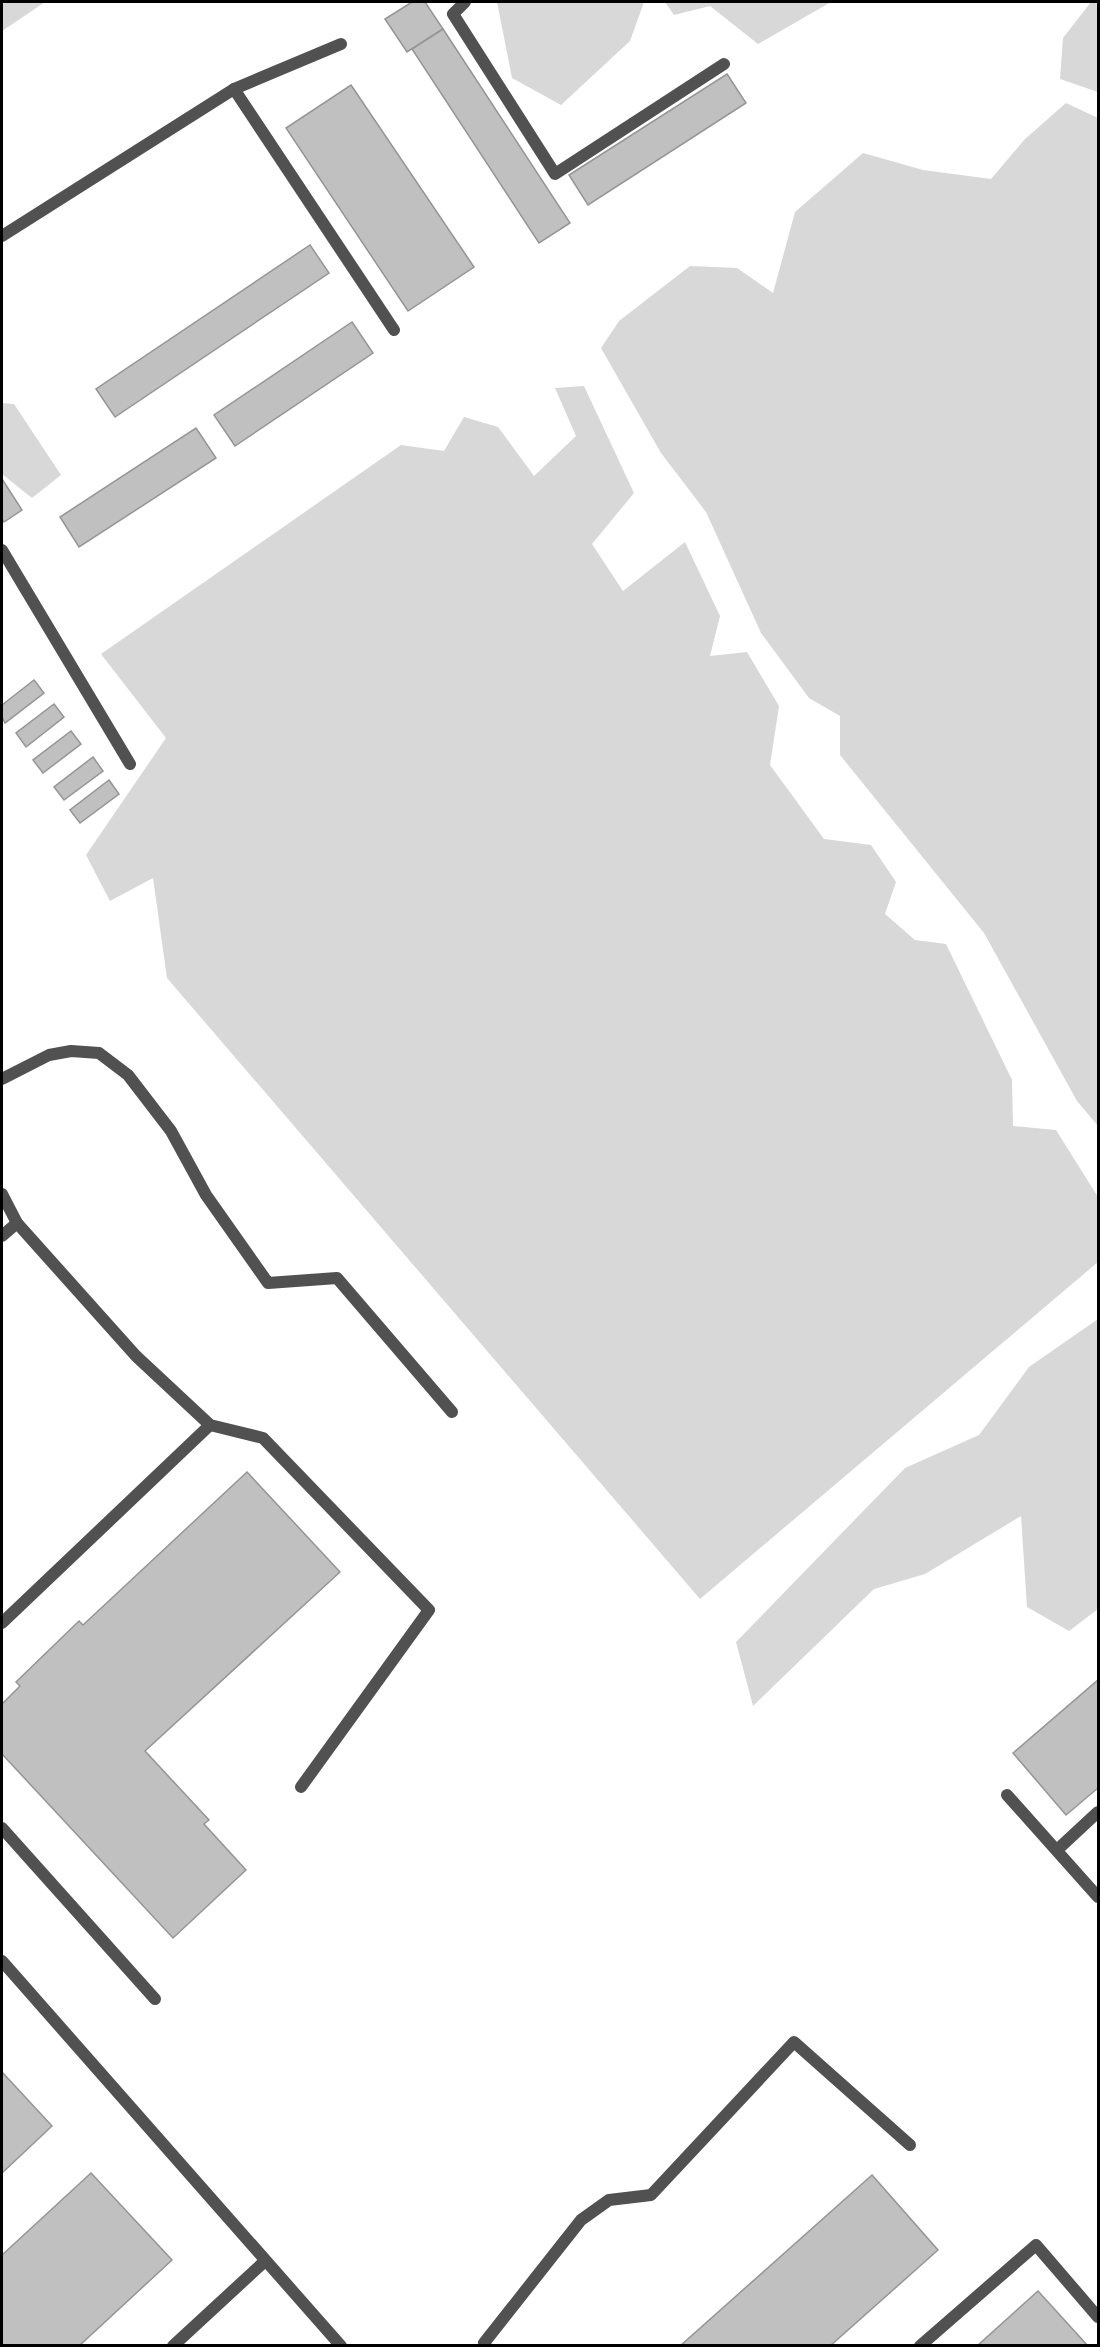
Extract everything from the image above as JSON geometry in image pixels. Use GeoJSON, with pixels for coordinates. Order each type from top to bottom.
{"type":"FeatureCollection","features":[{"type":"Feature","properties":{"kind":"lane"},"geometry":{"type":"LineString","coordinates":[[465,2],[453,14],[555,174],[724,64]]}},
{"type":"Feature","properties":{"kind":"lane"},"geometry":{"type":"LineString","coordinates":[[2,236],[234,89],[341,44]]}},
{"type":"Feature","properties":{"kind":"lane"},"geometry":{"type":"LineString","coordinates":[[234,89],[394,330]]}},
{"type":"Feature","properties":{"kind":"lane"},"geometry":{"type":"LineString","coordinates":[[2,550],[130,764]]}},
{"type":"Feature","properties":{"kind":"lane"},"geometry":{"type":"LineString","coordinates":[[2,1079],[49,1055],[71,1051],[99,1053],[128,1075],[171,1131],[206,1195],[268,1282],[338,1278],[452,1412]]}},
{"type":"Feature","properties":{"kind":"lane"},"geometry":{"type":"LineString","coordinates":[[2,1194],[17,1223],[136,1356],[210,1425],[263,1438],[429,1610],[301,1787]]}},
{"type":"Feature","properties":{"kind":"lane"},"geometry":{"type":"LineString","coordinates":[[2,1236],[17,1223]]}},
{"type":"Feature","properties":{"kind":"lane"},"geometry":{"type":"LineString","coordinates":[[2,1623],[210,1425]]}},
{"type":"Feature","properties":{"kind":"lane"},"geometry":{"type":"LineString","coordinates":[[1007,1795],[1098,1897]]}},
{"type":"Feature","properties":{"kind":"lane"},"geometry":{"type":"LineString","coordinates":[[1057,1850],[1098,1812]]}},
{"type":"Feature","properties":{"kind":"lane"},"geometry":{"type":"LineString","coordinates":[[2,1828],[154,2000]]}},
{"type":"Feature","properties":{"kind":"lane"},"geometry":{"type":"LineString","coordinates":[[2,1961],[341,2346]]}},
{"type":"Feature","properties":{"kind":"lane"},"geometry":{"type":"LineString","coordinates":[[486,2346],[484,2343],[581,2220],[609,2200],[651,2195],[794,2042],[910,2145]]}},
{"type":"Feature","properties":{"kind":"lane"},"geometry":{"type":"LineString","coordinates":[[920,2346],[1036,2245],[1098,2317]]}},
{"type":"Feature","properties":{"kind":"lane"},"geometry":{"type":"LineString","coordinates":[[173,2346],[265,2261]]}},
{"type":"Feature","properties":{"kind":"shaded area"},"geometry":{"type":"Polygon","coordinates":[[[2,2],[45,2],[2,31],[2,2]]]}},
{"type":"Feature","properties":{"kind":"shaded area"},"geometry":{"type":"Polygon","coordinates":[[[497,2],[644,2],[630,41],[561,105],[512,78],[497,2]]]}},
{"type":"Feature","properties":{"kind":"shaded area"},"geometry":{"type":"Polygon","coordinates":[[[665,2],[831,2],[758,44],[710,6],[674,15],[665,2]]]}},
{"type":"Feature","properties":{"kind":"shaded area"},"geometry":{"type":"Polygon","coordinates":[[[1091,2],[1098,2],[1098,92],[1060,79],[1063,38],[1091,2]]]}},
{"type":"Feature","properties":{"kind":"shaded area"},"geometry":{"type":"Polygon","coordinates":[[[1066,103],[1098,118],[1098,1126],[1077,1101],[984,933],[840,755],[840,716],[809,698],[761,633],[706,512],[661,453],[601,348],[619,321],[690,266],[737,268],[773,293],[795,212],[863,153],[923,170],[991,179],[1025,139],[1066,103]]]}},
{"type":"Feature","properties":{"kind":"shaded area"},"geometry":{"type":"Polygon","coordinates":[[[584,386],[634,493],[592,544],[623,591],[685,542],[720,616],[710,656],[747,652],[779,706],[770,765],[824,839],[871,845],[896,882],[885,914],[915,940],[946,944],[1012,1080],[1013,1126],[1056,1130],[1098,1197],[1098,1262],[700,1599],[167,978],[153,878],[110,901],[86,855],[166,738],[101,654],[401,445],[444,451],[464,417],[498,427],[534,476],[576,436],[555,388],[584,386]]]}},
{"type":"Feature","properties":{"kind":"shaded area"},"geometry":{"type":"Polygon","coordinates":[[[2,403],[14,404],[61,475],[32,498],[2,474],[2,403]]]}},
{"type":"Feature","properties":{"kind":"shaded area"},"geometry":{"type":"Polygon","coordinates":[[[1098,1319],[1098,1609],[1069,1631],[1027,1607],[1021,1516],[925,1574],[874,1589],[753,1706],[736,1642],[905,1468],[979,1435],[1029,1367],[1098,1319]]]}},
{"type":"Feature","properties":{"kind":"building"},"geometry":{"type":"Polygon","coordinates":[[[412,2],[425,2],[443,29],[407,52],[385,19],[412,2]]]}},
{"type":"Feature","properties":{"kind":"building"},"geometry":{"type":"Polygon","coordinates":[[[443,29],[570,223],[539,243],[412,49],[443,29]]]}},
{"type":"Feature","properties":{"kind":"building"},"geometry":{"type":"Polygon","coordinates":[[[727,74],[746,103],[588,205],[569,175],[727,74]]]}},
{"type":"Feature","properties":{"kind":"building"},"geometry":{"type":"Polygon","coordinates":[[[351,85],[474,267],[408,311],[286,128],[351,85]]]}},
{"type":"Feature","properties":{"kind":"building"},"geometry":{"type":"Polygon","coordinates":[[[310,245],[329,273],[115,417],[96,389],[310,245]]]}},
{"type":"Feature","properties":{"kind":"building"},"geometry":{"type":"Polygon","coordinates":[[[352,322],[373,353],[235,446],[214,415],[352,322]]]}},
{"type":"Feature","properties":{"kind":"building"},"geometry":{"type":"Polygon","coordinates":[[[196,428],[216,458],[79,547],[60,517],[196,428]]]}},
{"type":"Feature","properties":{"kind":"building"},"geometry":{"type":"Polygon","coordinates":[[[2,479],[22,510],[4,522],[2,519],[2,479]]]}},
{"type":"Feature","properties":{"kind":"building"},"geometry":{"type":"Polygon","coordinates":[[[34,680],[44,693],[5,723],[2,717],[2,705],[34,680]]]}},
{"type":"Feature","properties":{"kind":"building"},"geometry":{"type":"Polygon","coordinates":[[[54,704],[64,717],[26,747],[16,733],[54,704]]]}},
{"type":"Feature","properties":{"kind":"building"},"geometry":{"type":"Polygon","coordinates":[[[71,731],[81,744],[43,773],[33,760],[71,731]]]}},
{"type":"Feature","properties":{"kind":"building"},"geometry":{"type":"Polygon","coordinates":[[[93,757],[103,771],[64,800],[54,787],[93,757]]]}},
{"type":"Feature","properties":{"kind":"building"},"geometry":{"type":"Polygon","coordinates":[[[109,780],[119,794],[80,823],[70,810],[109,780]]]}},
{"type":"Feature","properties":{"kind":"building"},"geometry":{"type":"Polygon","coordinates":[[[247,1472],[340,1572],[145,1751],[209,1820],[204,1824],[246,1870],[173,1938],[2,1754],[2,1704],[20,1686],[16,1682],[79,1621],[83,1625],[247,1472]]]}},
{"type":"Feature","properties":{"kind":"building"},"geometry":{"type":"Polygon","coordinates":[[[1098,1680],[1098,1788],[1066,1815],[1013,1753],[1098,1680]]]}},
{"type":"Feature","properties":{"kind":"building"},"geometry":{"type":"Polygon","coordinates":[[[2,2072],[52,2126],[2,2173],[2,2072]]]}},
{"type":"Feature","properties":{"kind":"building"},"geometry":{"type":"Polygon","coordinates":[[[91,2173],[172,2260],[79,2346],[2,2346],[2,2255],[91,2173]]]}},
{"type":"Feature","properties":{"kind":"building"},"geometry":{"type":"Polygon","coordinates":[[[872,2175],[938,2250],[830,2346],[680,2346],[872,2175]]]}},
{"type":"Feature","properties":{"kind":"building"},"geometry":{"type":"Polygon","coordinates":[[[1038,2291],[1088,2346],[977,2346],[1038,2291]]]}}]}
